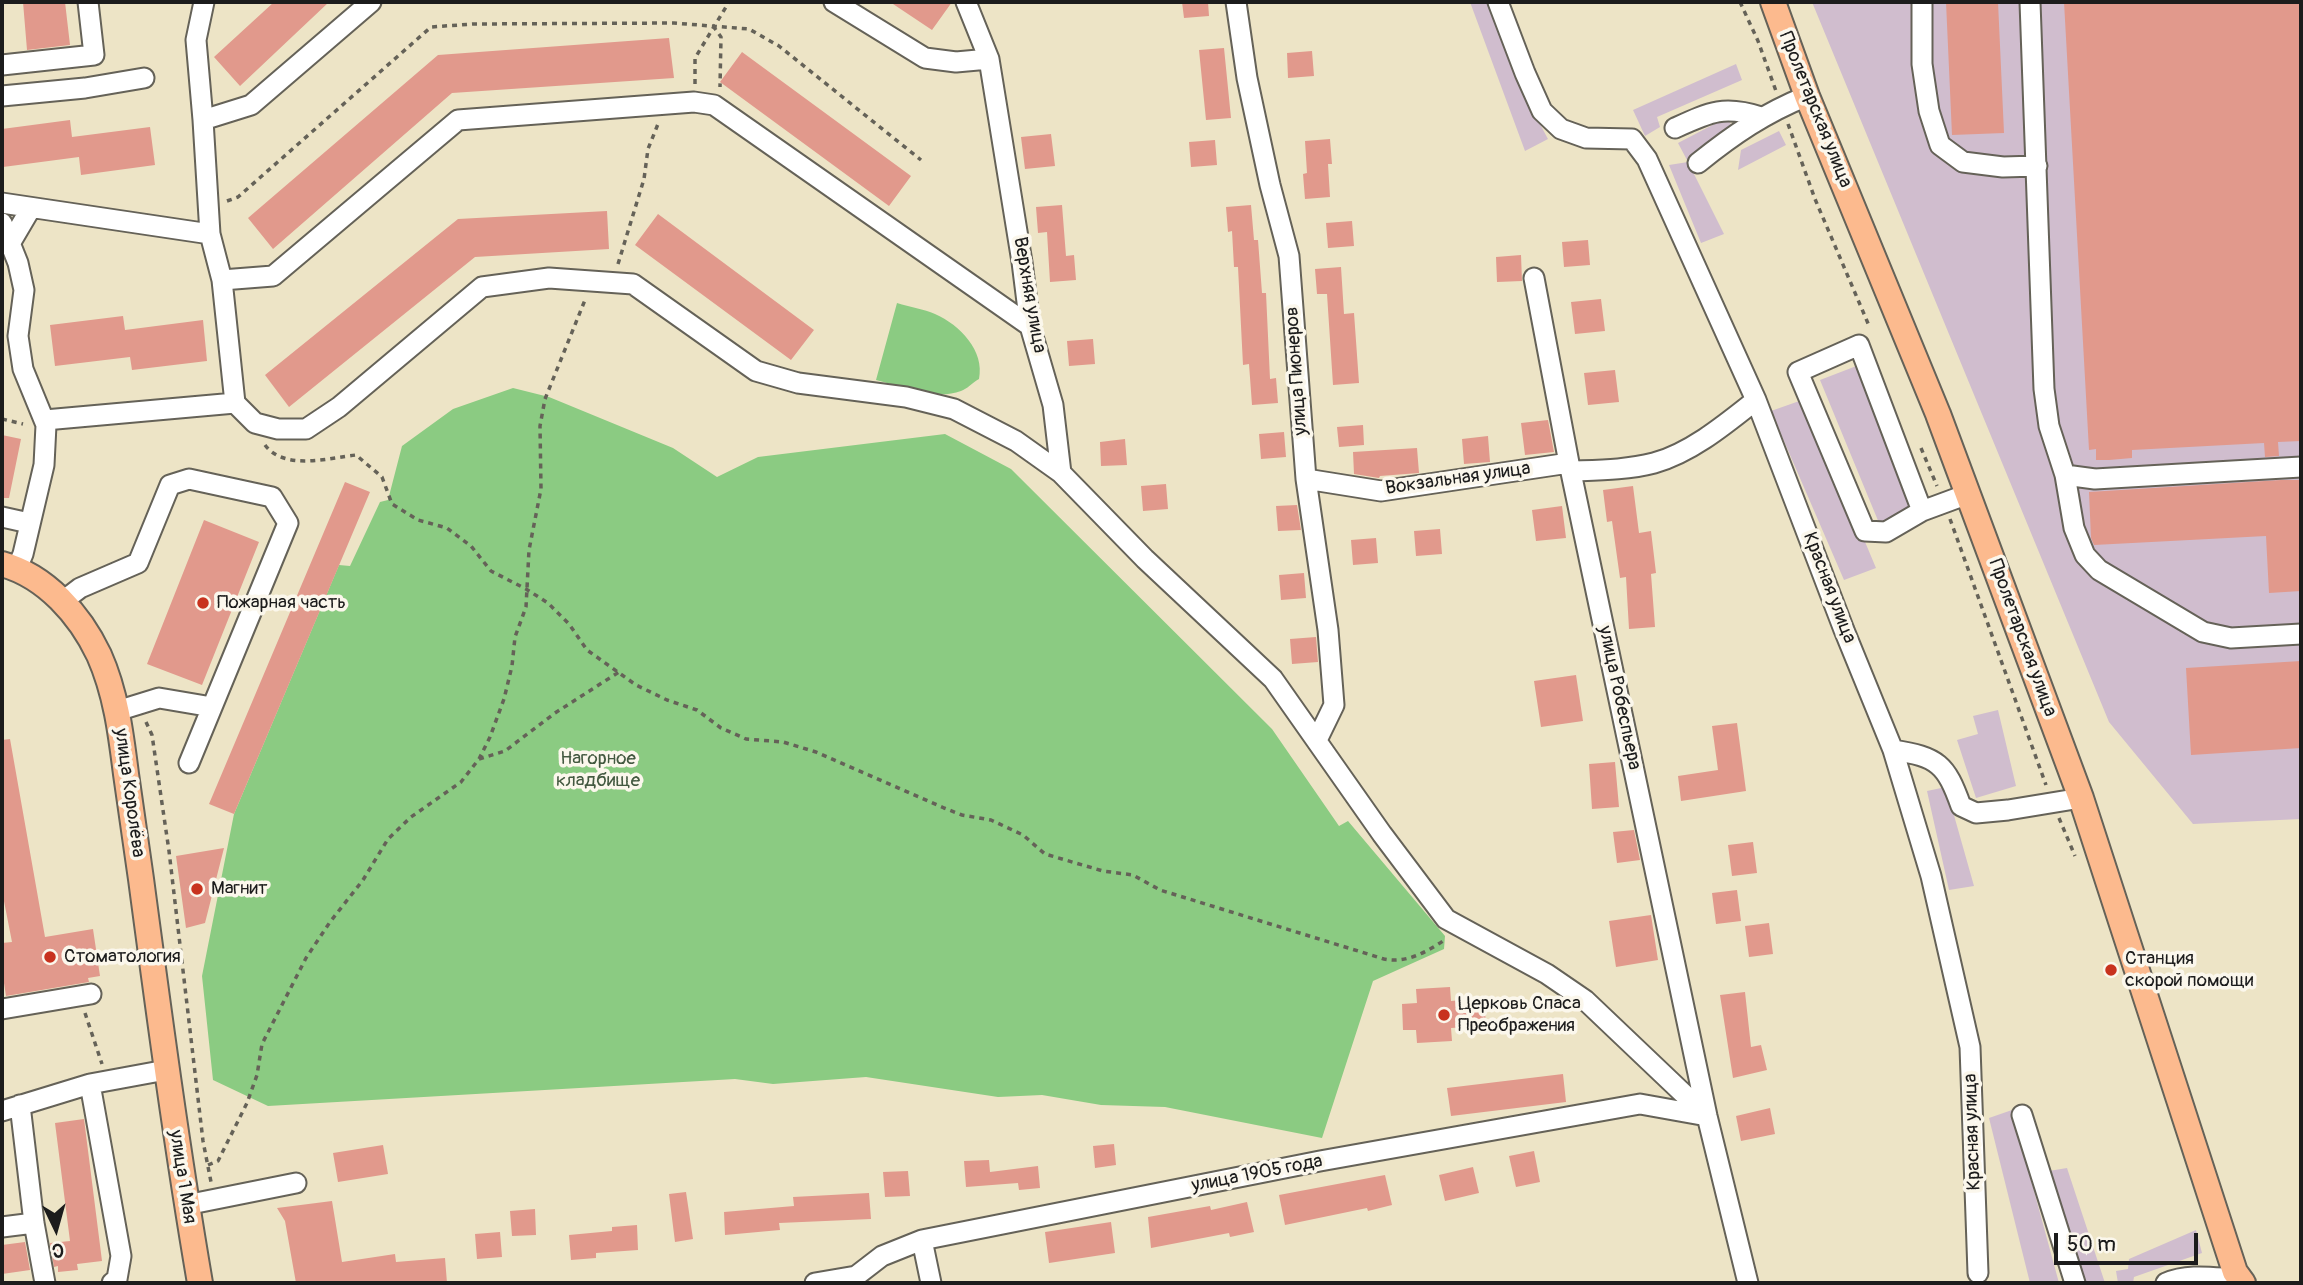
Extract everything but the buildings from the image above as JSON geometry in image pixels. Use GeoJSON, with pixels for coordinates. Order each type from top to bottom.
{"type":"FeatureCollection","features":[{"type":"Feature","properties":{"kind":"main road","name":"Пролетарская улица"},"geometry":{"type":"LineString","coordinates":[[1773,2],[1807,96],[1933,401],[2081,797],[2241,1281]]}},
{"type":"Feature","properties":{"kind":"main road","name":"улица Королёва"},"geometry":{"type":"LineString","coordinates":[[9,566],[37,579],[63,601],[86,632],[110,682],[117,711],[166,1070]]}},
{"type":"Feature","properties":{"kind":"main road","name":"улица 1 Мая"},"geometry":{"type":"LineString","coordinates":[[166,1070],[200,1283]]}},
{"type":"Feature","properties":{"kind":"street"},"geometry":{"type":"LineString","coordinates":[[2,65],[94,55],[88,2]]}},
{"type":"Feature","properties":{"kind":"street"},"geometry":{"type":"LineString","coordinates":[[204,2],[196,40],[209,234],[222,280],[235,404],[255,423],[278,429],[306,429],[339,407],[482,287],[549,278],[633,284],[756,371],[799,383],[905,397],[954,409],[1016,441],[1061,473],[1145,559],[1273,679],[1382,834],[1446,919],[1547,974],[1585,1000],[1707,1116]]}},
{"type":"Feature","properties":{"kind":"street"},"geometry":{"type":"LineString","coordinates":[[203,120],[251,105],[371,2]]}},
{"type":"Feature","properties":{"kind":"street"},"geometry":{"type":"LineString","coordinates":[[834,2],[925,58],[956,62],[989,59]]}},
{"type":"Feature","properties":{"kind":"street","name":"Верхняя улица"},"geometry":{"type":"LineString","coordinates":[[966,2],[989,59],[1030,326],[1053,405],[1061,473]]}},
{"type":"Feature","properties":{"kind":"street","name":"улица Пионеров"},"geometry":{"type":"LineString","coordinates":[[1236,2],[1247,78],[1270,186],[1289,256],[1306,480],[1328,630],[1334,705],[1317,740]]}},
{"type":"Feature","properties":{"kind":"street","name":"Красная улица"},"geometry":{"type":"LineString","coordinates":[[1498,2],[1542,111],[1561,129],[1586,138],[1632,139],[1647,159],[1756,400],[1893,750],[1931,876],[1970,1047],[1978,1273]]}},
{"type":"Feature","properties":{"kind":"street"},"geometry":{"type":"LineString","coordinates":[[1922,2],[1922,64],[1929,110],[1940,145],[1963,162],[2003,167],[2037,166]]}},
{"type":"Feature","properties":{"kind":"street"},"geometry":{"type":"LineString","coordinates":[[2030,2],[2044,389],[2049,426],[2065,475],[2074,528],[2085,555],[2099,570],[2203,632],[2231,638],[2301,634]]}},
{"type":"Feature","properties":{"kind":"street"},"geometry":{"type":"LineString","coordinates":[[2,96],[85,88],[144,78]]}},
{"type":"Feature","properties":{"kind":"street"},"geometry":{"type":"LineString","coordinates":[[1698,163],[1737,131],[1807,96]]}},
{"type":"Feature","properties":{"kind":"street"},"geometry":{"type":"LineString","coordinates":[[222,280],[273,276],[458,120],[694,102],[714,105],[1030,326]]}},
{"type":"Feature","properties":{"kind":"street"},"geometry":{"type":"LineString","coordinates":[[1675,128],[1721,110],[1745,112],[1761,117]]}},
{"type":"Feature","properties":{"kind":"street"},"geometry":{"type":"LineString","coordinates":[[2,203],[209,234]]}},
{"type":"Feature","properties":{"kind":"street"},"geometry":{"type":"LineString","coordinates":[[10,242],[32,208]]}},
{"type":"Feature","properties":{"kind":"street"},"geometry":{"type":"LineString","coordinates":[[2,223],[18,263],[24,290],[10,334],[45,421],[44,465],[23,554],[9,566]]}},
{"type":"Feature","properties":{"kind":"street","name":"улица Робеспьера"},"geometry":{"type":"LineString","coordinates":[[1534,278],[1570,467],[1707,1116],[1748,1283]]}},
{"type":"Feature","properties":{"kind":"street"},"geometry":{"type":"LineString","coordinates":[[1922,511],[1859,345],[1798,372],[1865,531],[1886,532],[1922,511],[1968,494]]}},
{"type":"Feature","properties":{"kind":"street","name":"Вокзальная улица"},"geometry":{"type":"LineString","coordinates":[[1306,480],[1381,491],[1570,467],[1618,469],[1655,463],[1685,449],[1731,420],[1756,400]]}},
{"type":"Feature","properties":{"kind":"street"},"geometry":{"type":"LineString","coordinates":[[45,421],[235,404]]}},
{"type":"Feature","properties":{"kind":"street"},"geometry":{"type":"LineString","coordinates":[[2065,475],[2095,479],[2301,467]]}},
{"type":"Feature","properties":{"kind":"street"},"geometry":{"type":"LineString","coordinates":[[63,601],[80,588],[138,563],[170,485],[189,479],[272,498],[288,523],[189,763]]}},
{"type":"Feature","properties":{"kind":"street"},"geometry":{"type":"LineString","coordinates":[[2,517],[29,523]]}},
{"type":"Feature","properties":{"kind":"street"},"geometry":{"type":"LineString","coordinates":[[117,711],[159,698],[212,707]]}},
{"type":"Feature","properties":{"kind":"street"},"geometry":{"type":"LineString","coordinates":[[1893,750],[1916,753],[1933,759],[1952,780],[1961,806],[1976,813],[2081,797]]}},
{"type":"Feature","properties":{"kind":"street"},"geometry":{"type":"LineString","coordinates":[[2,1009],[91,994]]}},
{"type":"Feature","properties":{"kind":"street"},"geometry":{"type":"LineString","coordinates":[[45,1283],[11,1108],[97,1077],[166,1070]]}},
{"type":"Feature","properties":{"kind":"street"},"geometry":{"type":"LineString","coordinates":[[97,1077],[121,1256],[117,1279],[113,1283]]}},
{"type":"Feature","properties":{"kind":"street","name":"улица 1905 года"},"geometry":{"type":"LineString","coordinates":[[815,1283],[858,1279],[882,1256],[922,1240],[1320,1161],[1640,1104],[1707,1116]]}},
{"type":"Feature","properties":{"kind":"street"},"geometry":{"type":"LineString","coordinates":[[2022,1115],[2075,1283]]}},
{"type":"Feature","properties":{"kind":"street"},"geometry":{"type":"LineString","coordinates":[[186,1205],[296,1183]]}},
{"type":"Feature","properties":{"kind":"street"},"geometry":{"type":"LineString","coordinates":[[2,1227],[34,1223]]}},
{"type":"Feature","properties":{"kind":"street"},"geometry":{"type":"LineString","coordinates":[[922,1240],[931,1283]]}},
{"type":"Feature","properties":{"kind":"street"},"geometry":{"type":"LineString","coordinates":[[2166,1283],[2179,1278],[2212,1277],[2241,1281]]}},
{"type":"Feature","properties":{"kind":"path"},"geometry":{"type":"LineString","coordinates":[[694,102],[695,58],[729,2]]}},
{"type":"Feature","properties":{"kind":"path"},"geometry":{"type":"LineString","coordinates":[[209,209],[238,197],[431,27],[473,24],[661,23],[749,29],[779,46],[921,160]]}},
{"type":"Feature","properties":{"kind":"path"},"geometry":{"type":"LineString","coordinates":[[713,26],[721,37],[720,87]]}},
{"type":"Feature","properties":{"kind":"path"},"geometry":{"type":"LineString","coordinates":[[208,1165],[218,1161],[247,1103],[257,1075],[262,1044],[300,968],[318,940],[363,880],[388,839],[411,817],[461,782],[479,759],[491,737],[512,666],[515,637],[526,607],[529,550],[541,489],[540,426],[545,399],[580,308],[604,281],[643,180],[648,149],[659,121]]}},
{"type":"Feature","properties":{"kind":"path"},"geometry":{"type":"LineString","coordinates":[[2,419],[23,424]]}},
{"type":"Feature","properties":{"kind":"path"},"geometry":{"type":"LineString","coordinates":[[265,444],[271,453],[297,461],[356,455],[382,477],[392,504],[418,520],[447,528],[471,546],[491,571],[548,603],[569,624],[587,650],[636,685],[697,710],[721,728],[746,739],[783,742],[816,751],[953,812],[991,820],[1023,835],[1045,854],[1103,871],[1133,875],[1160,890],[1384,959],[1394,961],[1420,955],[1462,929]]}},
{"type":"Feature","properties":{"kind":"path"},"geometry":{"type":"LineString","coordinates":[[479,759],[505,751],[555,713],[619,672]]}},
{"type":"Feature","properties":{"kind":"path"},"geometry":{"type":"LineString","coordinates":[[85,1013],[97,1077]]}},
{"type":"Feature","properties":{"kind":"path"},"geometry":{"type":"LineString","coordinates":[[204,1142],[214,1199]]}},
{"type":"Feature","properties":{"kind":"shaded area"},"geometry":{"type":"Polygon","coordinates":[[[1470,2],[1491,2],[1520,87],[1548,139],[1525,151],[1470,2]]]}},
{"type":"Feature","properties":{"kind":"shaded area"},"geometry":{"type":"Polygon","coordinates":[[[1812,2],[2301,2],[2301,819],[2193,824],[2109,722],[1812,2]]]}},
{"type":"Feature","properties":{"kind":"shaded area"},"geometry":{"type":"Polygon","coordinates":[[[1736,64],[1742,80],[1657,117],[1660,127],[1645,136],[1633,110],[1736,64]]]}},
{"type":"Feature","properties":{"kind":"shaded area"},"geometry":{"type":"Polygon","coordinates":[[[1726,118],[1735,129],[1687,160],[1678,143],[1726,118]]]}},
{"type":"Feature","properties":{"kind":"shaded area"},"geometry":{"type":"Polygon","coordinates":[[[1779,131],[1786,145],[1738,170],[1741,150],[1779,131]]]}},
{"type":"Feature","properties":{"kind":"shaded area"},"geometry":{"type":"Polygon","coordinates":[[[1688,162],[1724,234],[1701,243],[1669,165],[1688,162]]]}},
{"type":"Feature","properties":{"kind":"shaded area"},"geometry":{"type":"Polygon","coordinates":[[[1859,365],[1914,508],[1879,523],[1820,380],[1859,365]]]}},
{"type":"Feature","properties":{"kind":"shaded area"},"geometry":{"type":"Polygon","coordinates":[[[1805,399],[1876,568],[1844,580],[1771,411],[1805,399]]]}},
{"type":"Feature","properties":{"kind":"shaded area"},"geometry":{"type":"Polygon","coordinates":[[[1998,710],[2016,786],[1976,798],[1957,740],[1978,734],[1973,716],[1998,710]]]}},
{"type":"Feature","properties":{"kind":"shaded area"},"geometry":{"type":"Polygon","coordinates":[[[1946,787],[1974,886],[1949,890],[1927,791],[1946,787]]]}},
{"type":"Feature","properties":{"kind":"shaded area"},"geometry":{"type":"Polygon","coordinates":[[[2012,1110],[2059,1283],[2030,1283],[1989,1118],[2012,1110]]]}},
{"type":"Feature","properties":{"kind":"shaded area"},"geometry":{"type":"Polygon","coordinates":[[[2067,1168],[2105,1283],[2085,1283],[2049,1171],[2067,1168]]]}},
{"type":"Feature","properties":{"kind":"shaded area"},"geometry":{"type":"Polygon","coordinates":[[[2196,1230],[2202,1253],[2134,1277],[2133,1283],[2118,1283],[2116,1271],[2128,1269],[2129,1259],[2196,1230]]]}},
{"type":"Feature","properties":{"kind":"green space"},"geometry":{"type":"Polygon","coordinates":[[[897,303],[935,314],[961,332],[969,340],[978,359],[979,379],[965,389],[951,394],[918,392],[876,380],[897,303]]]}},
{"type":"Feature","properties":{"kind":"green space","name":"Нагорное кладбище"},"geometry":{"type":"Polygon","coordinates":[[[513,388],[549,397],[673,448],[717,477],[758,457],[945,434],[1011,469],[1272,729],[1339,826],[1348,821],[1445,936],[1444,949],[1373,981],[1322,1138],[1165,1107],[1101,1105],[1042,1095],[998,1097],[866,1077],[773,1084],[735,1079],[268,1106],[213,1080],[202,976],[234,814],[339,565],[350,566],[380,502],[388,500],[402,446],[453,409],[513,388]]]}},
{"type":"Feature","properties":{"kind":"place","name":"Пожарная часть"},"geometry":{"type":"Point","coordinates":[203,603]}},
{"type":"Feature","properties":{"kind":"place","name":"Магнит"},"geometry":{"type":"Point","coordinates":[197,889]}},
{"type":"Feature","properties":{"kind":"place","name":"Стоматология"},"geometry":{"type":"Point","coordinates":[50,957]}},
{"type":"Feature","properties":{"kind":"place","name":"Станция скорой помощи"},"geometry":{"type":"Point","coordinates":[2111,970]}},
{"type":"Feature","properties":{"kind":"place","name":"Церковь Спаса Преображения"},"geometry":{"type":"Point","coordinates":[1444,1015]}}]}
